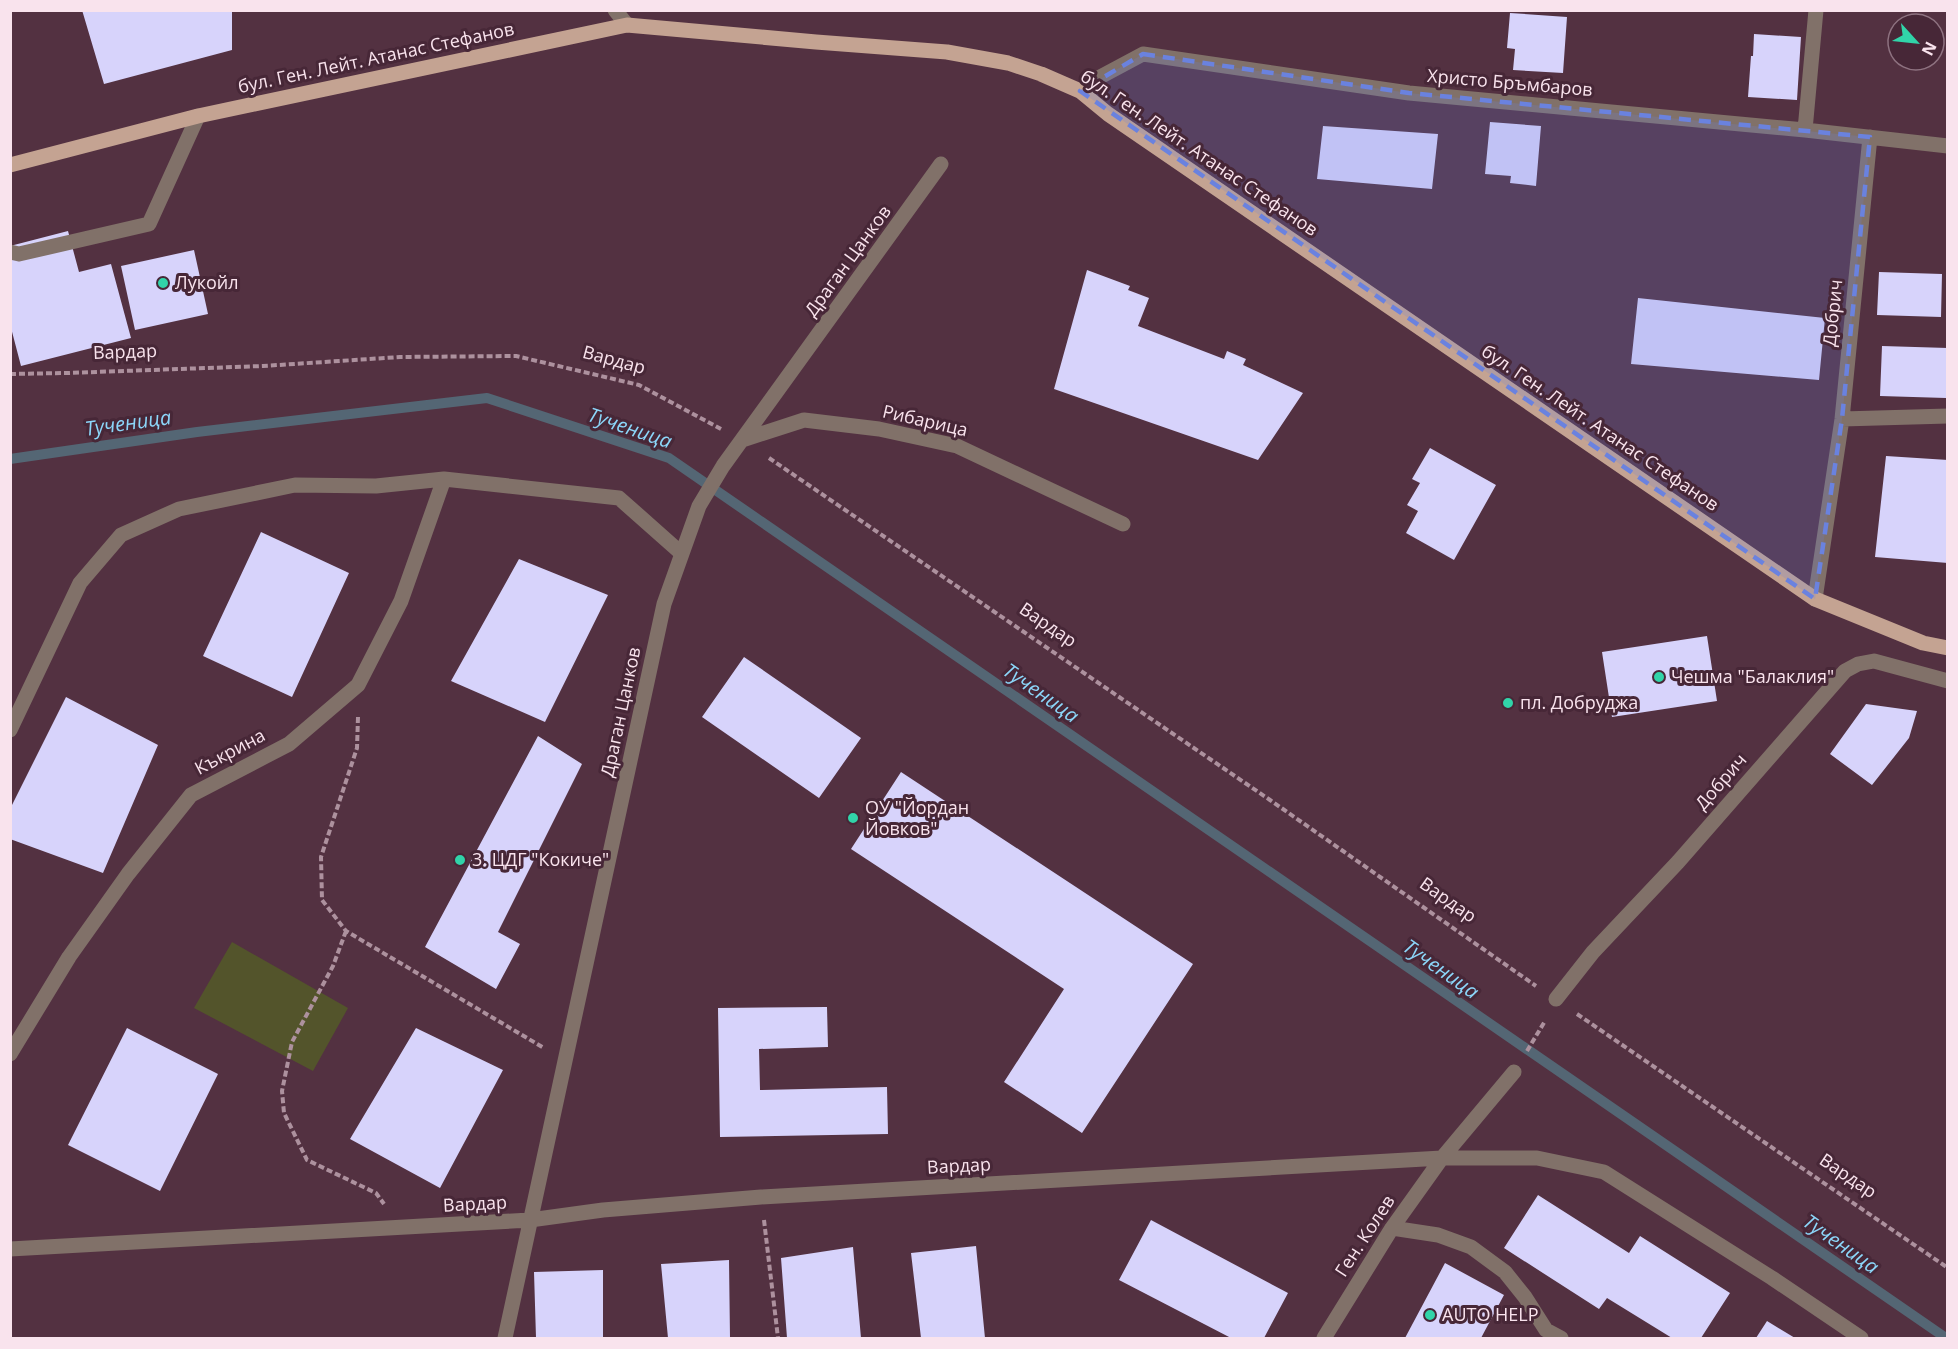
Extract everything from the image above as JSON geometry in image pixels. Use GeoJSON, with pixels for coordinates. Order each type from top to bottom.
{"type":"FeatureCollection","features":[{"type":"Feature","properties":{"kind":"main road","name":"бул. Ген. Лейт. Атанас Стефанов"},"geometry":{"type":"LineString","coordinates":[[10,165],[198,116],[627,25],[947,52],[1008,63],[1080,91],[1108,114],[1815,599],[1923,643],[1947,648]]}},
{"type":"Feature","properties":{"kind":"street"},"geometry":{"type":"LineString","coordinates":[[615,10],[627,25]]}},
{"type":"Feature","properties":{"kind":"street"},"geometry":{"type":"LineString","coordinates":[[1805,130],[1816,10]]}},
{"type":"Feature","properties":{"kind":"street","name":"Христо Бръмбаров"},"geometry":{"type":"LineString","coordinates":[[1080,91],[1100,77],[1143,54],[1408,93],[1805,130],[1947,146]]}},
{"type":"Feature","properties":{"kind":"street"},"geometry":{"type":"LineString","coordinates":[[10,252],[19,254],[149,224],[198,116]]}},
{"type":"Feature","properties":{"kind":"street","name":"Добрич"},"geometry":{"type":"LineString","coordinates":[[1815,599],[1842,419],[1870,137]]}},
{"type":"Feature","properties":{"kind":"street","name":"Драган Цанков"},"geometry":{"type":"LineString","coordinates":[[505,1338],[664,603],[681,553],[699,506],[722,468],[941,164]]}},
{"type":"Feature","properties":{"kind":"street"},"geometry":{"type":"LineString","coordinates":[[1842,419],[1947,416]]}},
{"type":"Feature","properties":{"kind":"street","name":"Рибарица"},"geometry":{"type":"LineString","coordinates":[[742,440],[804,420],[879,429],[957,446],[1123,524]]}},
{"type":"Feature","properties":{"kind":"street"},"geometry":{"type":"LineString","coordinates":[[10,730],[80,583],[121,535],[179,508],[295,485],[376,486],[444,479],[619,498],[681,553]]}},
{"type":"Feature","properties":{"kind":"street","name":"Къкрина"},"geometry":{"type":"LineString","coordinates":[[10,1054],[69,957],[128,874],[191,795],[288,744],[358,685],[401,601],[444,479]]}},
{"type":"Feature","properties":{"kind":"street","name":"Добрич"},"geometry":{"type":"LineString","coordinates":[[1556,999],[1593,952],[1677,862],[1845,671],[1858,664],[1874,661],[1947,681]]}},
{"type":"Feature","properties":{"kind":"street"},"geometry":{"type":"LineString","coordinates":[[1442,1158],[1514,1072]]}},
{"type":"Feature","properties":{"kind":"street","name":"Вардар"},"geometry":{"type":"LineString","coordinates":[[10,1249],[530,1220],[603,1210],[761,1197],[1442,1158],[1537,1158],[1604,1172],[1772,1278],[1861,1338]]}},
{"type":"Feature","properties":{"kind":"street","name":"Ген. Колев"},"geometry":{"type":"LineString","coordinates":[[1324,1338],[1392,1228],[1442,1158]]}},
{"type":"Feature","properties":{"kind":"street"},"geometry":{"type":"LineString","coordinates":[[1392,1228],[1438,1235],[1471,1247],[1505,1272],[1525,1297],[1546,1330],[1561,1338]]}},
{"type":"Feature","properties":{"kind":"path","name":"Вардар"},"geometry":{"type":"LineString","coordinates":[[10,374],[263,366],[400,357],[516,356],[639,385],[742,440],[1270,800],[1947,1268]]}},
{"type":"Feature","properties":{"kind":"path"},"geometry":{"type":"LineString","coordinates":[[358,685],[357,748],[321,857],[322,900],[346,932],[566,1060]]}},
{"type":"Feature","properties":{"kind":"path"},"geometry":{"type":"LineString","coordinates":[[346,932],[333,966],[292,1042],[282,1091],[284,1113],[307,1160],[376,1193],[400,1227]]}},
{"type":"Feature","properties":{"kind":"path"},"geometry":{"type":"LineString","coordinates":[[761,1197],[778,1338]]}},
{"type":"Feature","properties":{"kind":"highlighted area"},"geometry":{"type":"Polygon","coordinates":[[[1143,54],[1409,93],[1870,137],[1842,419],[1815,599],[1080,91],[1143,54]]]}},
{"type":"Feature","properties":{"kind":"green space"},"geometry":{"type":"Polygon","coordinates":[[[232,942],[348,1008],[313,1071],[194,1008],[232,942]]]}},
{"type":"Feature","properties":{"kind":"building"},"geometry":{"type":"Polygon","coordinates":[[[82,10],[232,10],[232,50],[104,84],[82,10]]]}},
{"type":"Feature","properties":{"kind":"building"},"geometry":{"type":"Polygon","coordinates":[[[1510,13],[1567,17],[1563,73],[1513,70],[1515,49],[1507,48],[1510,13]]]}},
{"type":"Feature","properties":{"kind":"building"},"geometry":{"type":"Polygon","coordinates":[[[1754,34],[1801,37],[1797,100],[1748,97],[1754,34]]]}},
{"type":"Feature","properties":{"kind":"building"},"geometry":{"type":"Polygon","coordinates":[[[1490,122],[1541,126],[1536,186],[1510,183],[1511,176],[1485,174],[1490,122]]]}},
{"type":"Feature","properties":{"kind":"building"},"geometry":{"type":"Polygon","coordinates":[[[1323,126],[1438,134],[1432,189],[1317,179],[1323,126]]]}},
{"type":"Feature","properties":{"kind":"building"},"geometry":{"type":"Polygon","coordinates":[[[68,231],[79,272],[111,264],[131,338],[21,366],[10,324],[10,246],[68,231]]]}},
{"type":"Feature","properties":{"kind":"building"},"geometry":{"type":"Polygon","coordinates":[[[194,250],[208,314],[135,330],[121,266],[194,250]]]}},
{"type":"Feature","properties":{"kind":"building"},"geometry":{"type":"Polygon","coordinates":[[[1087,270],[1130,286],[1128,290],[1149,298],[1138,326],[1224,359],[1227,351],[1246,359],[1243,365],[1303,393],[1258,460],[1054,389],[1087,270]]]}},
{"type":"Feature","properties":{"kind":"building"},"geometry":{"type":"Polygon","coordinates":[[[1879,272],[1942,274],[1941,317],[1877,315],[1879,272]]]}},
{"type":"Feature","properties":{"kind":"building"},"geometry":{"type":"Polygon","coordinates":[[[1638,298],[1825,318],[1819,380],[1631,364],[1638,298]]]}},
{"type":"Feature","properties":{"kind":"building"},"geometry":{"type":"Polygon","coordinates":[[[1882,346],[1948,348],[1946,398],[1880,396],[1882,346]]]}},
{"type":"Feature","properties":{"kind":"building"},"geometry":{"type":"Polygon","coordinates":[[[1430,448],[1496,485],[1454,560],[1406,533],[1418,511],[1407,505],[1420,483],[1412,479],[1430,448]]]}},
{"type":"Feature","properties":{"kind":"building"},"geometry":{"type":"Polygon","coordinates":[[[1886,456],[1948,460],[1948,563],[1875,557],[1886,456]]]}},
{"type":"Feature","properties":{"kind":"building"},"geometry":{"type":"Polygon","coordinates":[[[261,532],[349,573],[292,697],[203,656],[261,532]]]}},
{"type":"Feature","properties":{"kind":"building"},"geometry":{"type":"Polygon","coordinates":[[[519,559],[608,595],[545,722],[451,681],[519,559]]]}},
{"type":"Feature","properties":{"kind":"building","name":"Чешма \"Балаклия\""},"geometry":{"type":"Polygon","coordinates":[[[1707,636],[1717,701],[1612,717],[1602,652],[1707,636]]]}},
{"type":"Feature","properties":{"kind":"building"},"geometry":{"type":"Polygon","coordinates":[[[744,657],[861,738],[819,798],[702,717],[744,657]]]}},
{"type":"Feature","properties":{"kind":"building"},"geometry":{"type":"Polygon","coordinates":[[[66,697],[158,745],[103,873],[10,839],[10,809],[66,697]]]}},
{"type":"Feature","properties":{"kind":"building"},"geometry":{"type":"Polygon","coordinates":[[[1866,704],[1917,711],[1909,738],[1872,785],[1830,754],[1866,704]]]}},
{"type":"Feature","properties":{"kind":"building"},"geometry":{"type":"Polygon","coordinates":[[[538,736],[582,764],[498,932],[520,944],[496,989],[425,947],[538,736]]]}},
{"type":"Feature","properties":{"kind":"building"},"geometry":{"type":"Polygon","coordinates":[[[901,772],[1193,964],[1082,1133],[1004,1082],[1064,989],[851,849],[901,772]]]}},
{"type":"Feature","properties":{"kind":"building"},"geometry":{"type":"Polygon","coordinates":[[[827,1007],[828,1047],[759,1049],[760,1090],[887,1087],[888,1134],[720,1137],[718,1008],[827,1007]]]}},
{"type":"Feature","properties":{"kind":"building"},"geometry":{"type":"Polygon","coordinates":[[[127,1028],[218,1074],[160,1191],[68,1145],[127,1028]]]}},
{"type":"Feature","properties":{"kind":"building"},"geometry":{"type":"Polygon","coordinates":[[[416,1028],[503,1070],[440,1188],[350,1139],[416,1028]]]}},
{"type":"Feature","properties":{"kind":"building"},"geometry":{"type":"Polygon","coordinates":[[[1538,1195],[1629,1253],[1640,1236],[1730,1293],[1701,1338],[1672,1338],[1607,1298],[1599,1309],[1504,1248],[1538,1195]]]}},
{"type":"Feature","properties":{"kind":"building"},"geometry":{"type":"Polygon","coordinates":[[[1151,1220],[1288,1293],[1264,1338],[1231,1338],[1119,1280],[1151,1220]]]}},
{"type":"Feature","properties":{"kind":"building"},"geometry":{"type":"Polygon","coordinates":[[[976,1246],[985,1338],[921,1338],[911,1253],[976,1246]]]}},
{"type":"Feature","properties":{"kind":"building"},"geometry":{"type":"Polygon","coordinates":[[[853,1247],[861,1338],[787,1338],[781,1258],[853,1247]]]}},
{"type":"Feature","properties":{"kind":"building"},"geometry":{"type":"Polygon","coordinates":[[[729,1260],[730,1338],[668,1338],[661,1264],[729,1260]]]}},
{"type":"Feature","properties":{"kind":"building"},"geometry":{"type":"Polygon","coordinates":[[[1445,1263],[1504,1295],[1481,1338],[1405,1338],[1445,1263]]]}},
{"type":"Feature","properties":{"kind":"building"},"geometry":{"type":"Polygon","coordinates":[[[603,1270],[603,1338],[536,1338],[534,1272],[603,1270]]]}},
{"type":"Feature","properties":{"kind":"building"},"geometry":{"type":"Polygon","coordinates":[[[1767,1321],[1795,1338],[1756,1338],[1767,1321]]]}},
{"type":"Feature","properties":{"kind":"waterway","name":"Тученица"},"geometry":{"type":"LineString","coordinates":[[10,459],[197,432],[487,398],[669,458],[1946,1338]]}},
{"type":"Feature","properties":{"kind":"place","name":"Лукойл"},"geometry":{"type":"Point","coordinates":[163,283]}},
{"type":"Feature","properties":{"kind":"place","name":"Чешма \"Балаклия\""},"geometry":{"type":"Point","coordinates":[1659,677]}},
{"type":"Feature","properties":{"kind":"place","name":"пл. Добруджа"},"geometry":{"type":"Point","coordinates":[1508,703]}},
{"type":"Feature","properties":{"kind":"place","name":"ОУ \"Йордан Йовков\""},"geometry":{"type":"Point","coordinates":[853,818]}},
{"type":"Feature","properties":{"kind":"place","name":"3. ЦДГ \"Кокиче\""},"geometry":{"type":"Point","coordinates":[460,860]}},
{"type":"Feature","properties":{"kind":"place","name":"AUTO HELP"},"geometry":{"type":"Point","coordinates":[1430,1315]}}]}
